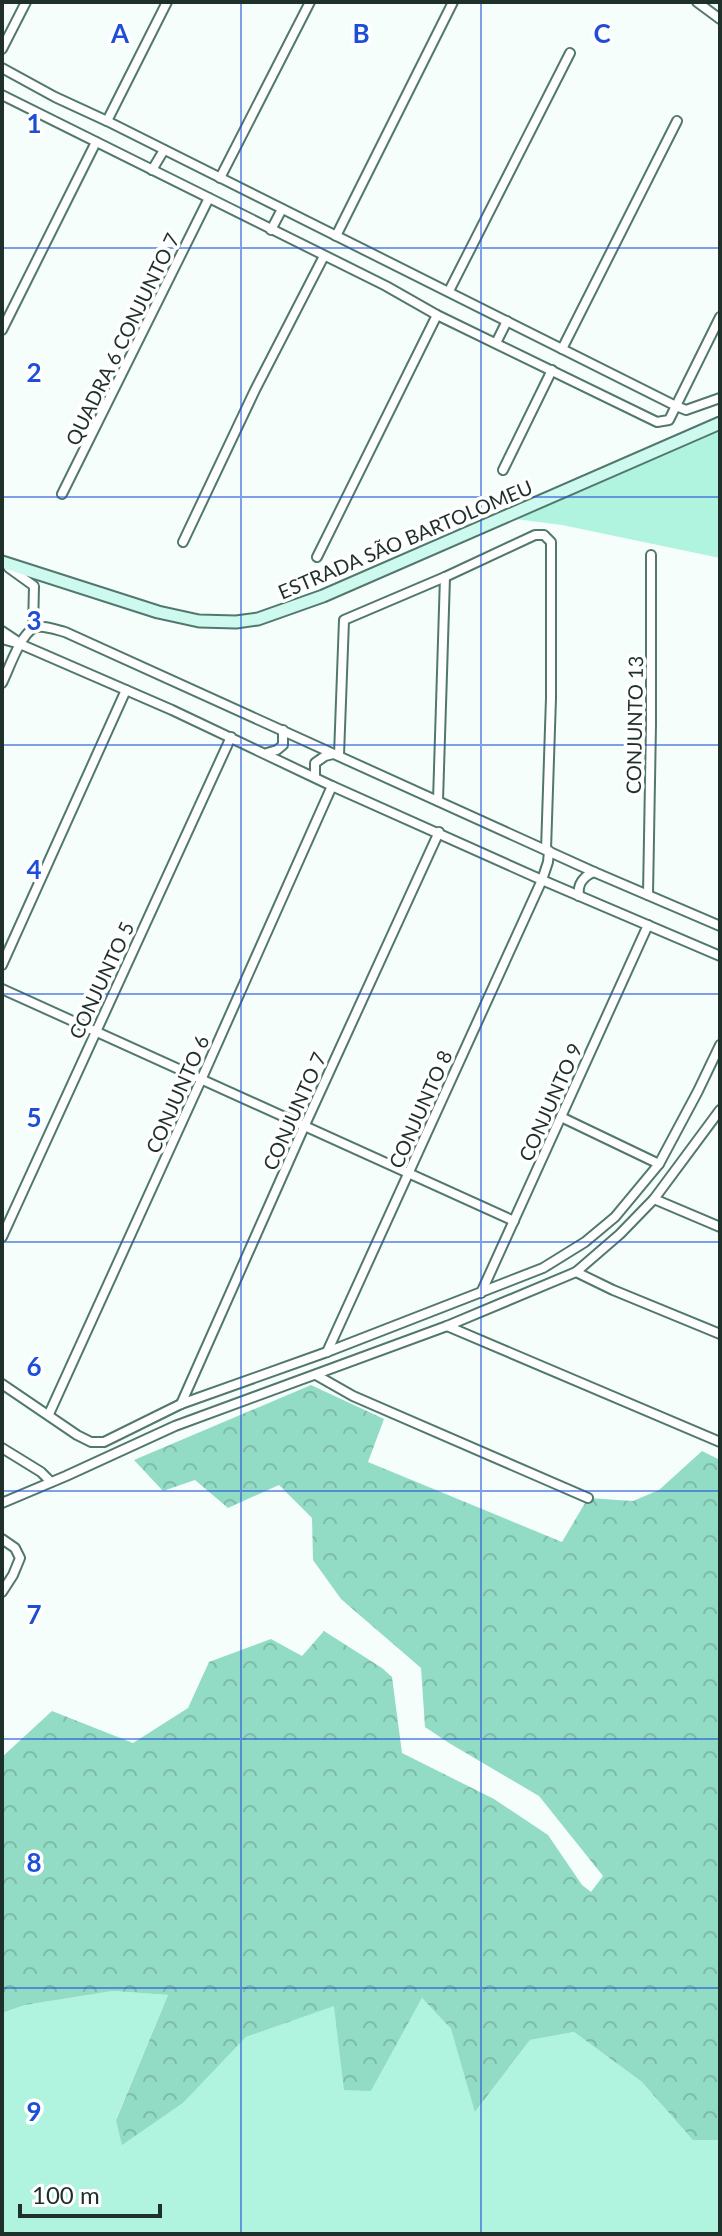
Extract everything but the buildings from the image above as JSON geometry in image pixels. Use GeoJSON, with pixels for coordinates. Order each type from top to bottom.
{"type":"FeatureCollection","features":[{"type":"Feature","properties":{"kind":"street"},"geometry":{"type":"LineString","coordinates":[[2,49],[26,2]]}},
{"type":"Feature","properties":{"kind":"street"},"geometry":{"type":"LineString","coordinates":[[107,121],[167,2]]}},
{"type":"Feature","properties":{"kind":"street"},"geometry":{"type":"LineString","coordinates":[[220,178],[310,2]]}},
{"type":"Feature","properties":{"kind":"street"},"geometry":{"type":"LineString","coordinates":[[336,236],[453,2]]}},
{"type":"Feature","properties":{"kind":"street"},"geometry":{"type":"LineString","coordinates":[[697,2],[720,19]]}},
{"type":"Feature","properties":{"kind":"street"},"geometry":{"type":"LineString","coordinates":[[449,291],[570,53]]}},
{"type":"Feature","properties":{"kind":"street"},"geometry":{"type":"LineString","coordinates":[[2,68],[676,406],[686,410],[720,398]]}},
{"type":"Feature","properties":{"kind":"street"},"geometry":{"type":"LineString","coordinates":[[2,95],[386,286],[437,315],[657,422],[669,420],[720,317]]}},
{"type":"Feature","properties":{"kind":"street"},"geometry":{"type":"LineString","coordinates":[[45,116],[55,97]]}},
{"type":"Feature","properties":{"kind":"street"},"geometry":{"type":"LineString","coordinates":[[562,349],[677,121]]}},
{"type":"Feature","properties":{"kind":"street"},"geometry":{"type":"LineString","coordinates":[[2,330],[96,142]]}},
{"type":"Feature","properties":{"kind":"street"},"geometry":{"type":"LineString","coordinates":[[152,170],[164,150]]}},
{"type":"Feature","properties":{"kind":"street","name":"QUADRA 6 CONJUNTO 7"},"geometry":{"type":"LineString","coordinates":[[62,494],[209,198]]}},
{"type":"Feature","properties":{"kind":"street"},"geometry":{"type":"LineString","coordinates":[[271,230],[282,209]]}},
{"type":"Feature","properties":{"kind":"street"},"geometry":{"type":"LineString","coordinates":[[183,542],[255,390],[324,256]]}},
{"type":"Feature","properties":{"kind":"street"},"geometry":{"type":"LineString","coordinates":[[386,286],[396,267]]}},
{"type":"Feature","properties":{"kind":"street"},"geometry":{"type":"LineString","coordinates":[[317,557],[437,315]]}},
{"type":"Feature","properties":{"kind":"street"},"geometry":{"type":"LineString","coordinates":[[496,343],[507,321]]}},
{"type":"Feature","properties":{"kind":"street"},"geometry":{"type":"LineString","coordinates":[[503,470],[552,370]]}},
{"type":"Feature","properties":{"kind":"street","name":"ESTRADA SÃO BARTOLOMEU"},"geometry":{"type":"LineString","coordinates":[[2,563],[179,618],[217,622],[258,619],[323,596],[720,423]]}},
{"type":"Feature","properties":{"kind":"street","name":"CONJUNTO 8"},"geometry":{"type":"LineString","coordinates":[[327,1352],[548,862],[551,542],[544,535],[535,535],[445,577]]}},
{"type":"Feature","properties":{"kind":"street","name":"CONJUNTO 13"},"geometry":{"type":"LineString","coordinates":[[648,895],[651,555]]}},
{"type":"Feature","properties":{"kind":"street"},"geometry":{"type":"LineString","coordinates":[[2,563],[34,586],[36,627]]}},
{"type":"Feature","properties":{"kind":"street"},"geometry":{"type":"LineString","coordinates":[[2,683],[20,644],[36,627],[41,575]]}},
{"type":"Feature","properties":{"kind":"street"},"geometry":{"type":"LineString","coordinates":[[336,755],[344,620],[445,577],[438,801]]}},
{"type":"Feature","properties":{"kind":"street"},"geometry":{"type":"LineString","coordinates":[[36,627],[65,632],[547,851],[720,926]]}},
{"type":"Feature","properties":{"kind":"street"},"geometry":{"type":"LineString","coordinates":[[2,631],[20,644]]}},
{"type":"Feature","properties":{"kind":"street"},"geometry":{"type":"LineString","coordinates":[[2,639],[126,690],[332,786],[720,956]]}},
{"type":"Feature","properties":{"kind":"street"},"geometry":{"type":"LineString","coordinates":[[2,965],[126,690]]}},
{"type":"Feature","properties":{"kind":"street"},"geometry":{"type":"LineString","coordinates":[[266,754],[283,745],[283,730]]}},
{"type":"Feature","properties":{"kind":"street","name":"CONJUNTO 5"},"geometry":{"type":"LineString","coordinates":[[2,1237],[231,737]]}},
{"type":"Feature","properties":{"kind":"street"},"geometry":{"type":"LineString","coordinates":[[315,776],[315,763],[325,756],[336,755]]}},
{"type":"Feature","properties":{"kind":"street","name":"CONJUNTO 6"},"geometry":{"type":"LineString","coordinates":[[49,1414],[332,786]]}},
{"type":"Feature","properties":{"kind":"street","name":"CONJUNTO 7"},"geometry":{"type":"LineString","coordinates":[[181,1404],[439,832]]}},
{"type":"Feature","properties":{"kind":"street"},"geometry":{"type":"LineString","coordinates":[[579,896],[583,879],[594,872]]}},
{"type":"Feature","properties":{"kind":"street","name":"CONJUNTO 9"},"geometry":{"type":"LineString","coordinates":[[481,1293],[648,925]]}},
{"type":"Feature","properties":{"kind":"street"},"geometry":{"type":"LineString","coordinates":[[2,989],[514,1221]]}},
{"type":"Feature","properties":{"kind":"street"},"geometry":{"type":"LineString","coordinates":[[2,1384],[77,1435],[97,1443],[181,1404],[327,1352],[543,1268],[585,1242],[615,1217],[659,1164],[720,1045]]}},
{"type":"Feature","properties":{"kind":"street"},"geometry":{"type":"LineString","coordinates":[[2,1503],[175,1426],[447,1326],[576,1272],[654,1199],[719,1114]]}},
{"type":"Feature","properties":{"kind":"street"},"geometry":{"type":"LineString","coordinates":[[561,1117],[659,1164]]}},
{"type":"Feature","properties":{"kind":"street"},"geometry":{"type":"LineString","coordinates":[[654,1199],[720,1227]]}},
{"type":"Feature","properties":{"kind":"street"},"geometry":{"type":"LineString","coordinates":[[576,1272],[720,1334]]}},
{"type":"Feature","properties":{"kind":"street"},"geometry":{"type":"LineString","coordinates":[[447,1326],[720,1442]]}},
{"type":"Feature","properties":{"kind":"street"},"geometry":{"type":"LineString","coordinates":[[316,1375],[353,1396],[588,1498]]}},
{"type":"Feature","properties":{"kind":"street"},"geometry":{"type":"LineString","coordinates":[[2,1448],[41,1472],[51,1482]]}},
{"type":"Feature","properties":{"kind":"street"},"geometry":{"type":"LineString","coordinates":[[2,1539],[15,1548],[20,1558],[2,1592]]}},
{"type":"Feature","properties":{"kind":"green space"},"geometry":{"type":"Polygon","coordinates":[[[720,421],[720,558],[562,525],[500,517],[720,421]]]}},
{"type":"Feature","properties":{"kind":"green space"},"geometry":{"type":"Polygon","coordinates":[[[311,1385],[384,1419],[368,1462],[562,1542],[588,1498],[633,1501],[659,1490],[702,1451],[720,1460],[720,2140],[693,2140],[642,2082],[574,2032],[530,2040],[475,2112],[451,2029],[422,1998],[371,2091],[344,2090],[334,2006],[246,2037],[184,2102],[122,2145],[116,2120],[168,1995],[113,1991],[25,2005],[2,2013],[2,1757],[52,1711],[133,1743],[188,1708],[209,1662],[271,1639],[302,1656],[324,1631],[382,1668],[392,1677],[402,1753],[494,1799],[548,1835],[582,1885],[591,1892],[603,1876],[539,1796],[425,1727],[421,1668],[341,1599],[313,1560],[312,1518],[279,1485],[228,1508],[195,1480],[163,1491],[134,1460],[311,1385]]]}},
{"type":"Feature","properties":{"kind":"green space"},"geometry":{"type":"Polygon","coordinates":[[[113,1991],[168,1995],[116,2119],[184,2102],[246,2037],[335,2005],[371,2091],[422,1998],[451,2029],[476,2111],[530,2040],[574,2032],[642,2082],[693,2139],[720,2140],[720,2234],[2,2234],[2,2013],[25,2005],[113,1991]]]}}]}
